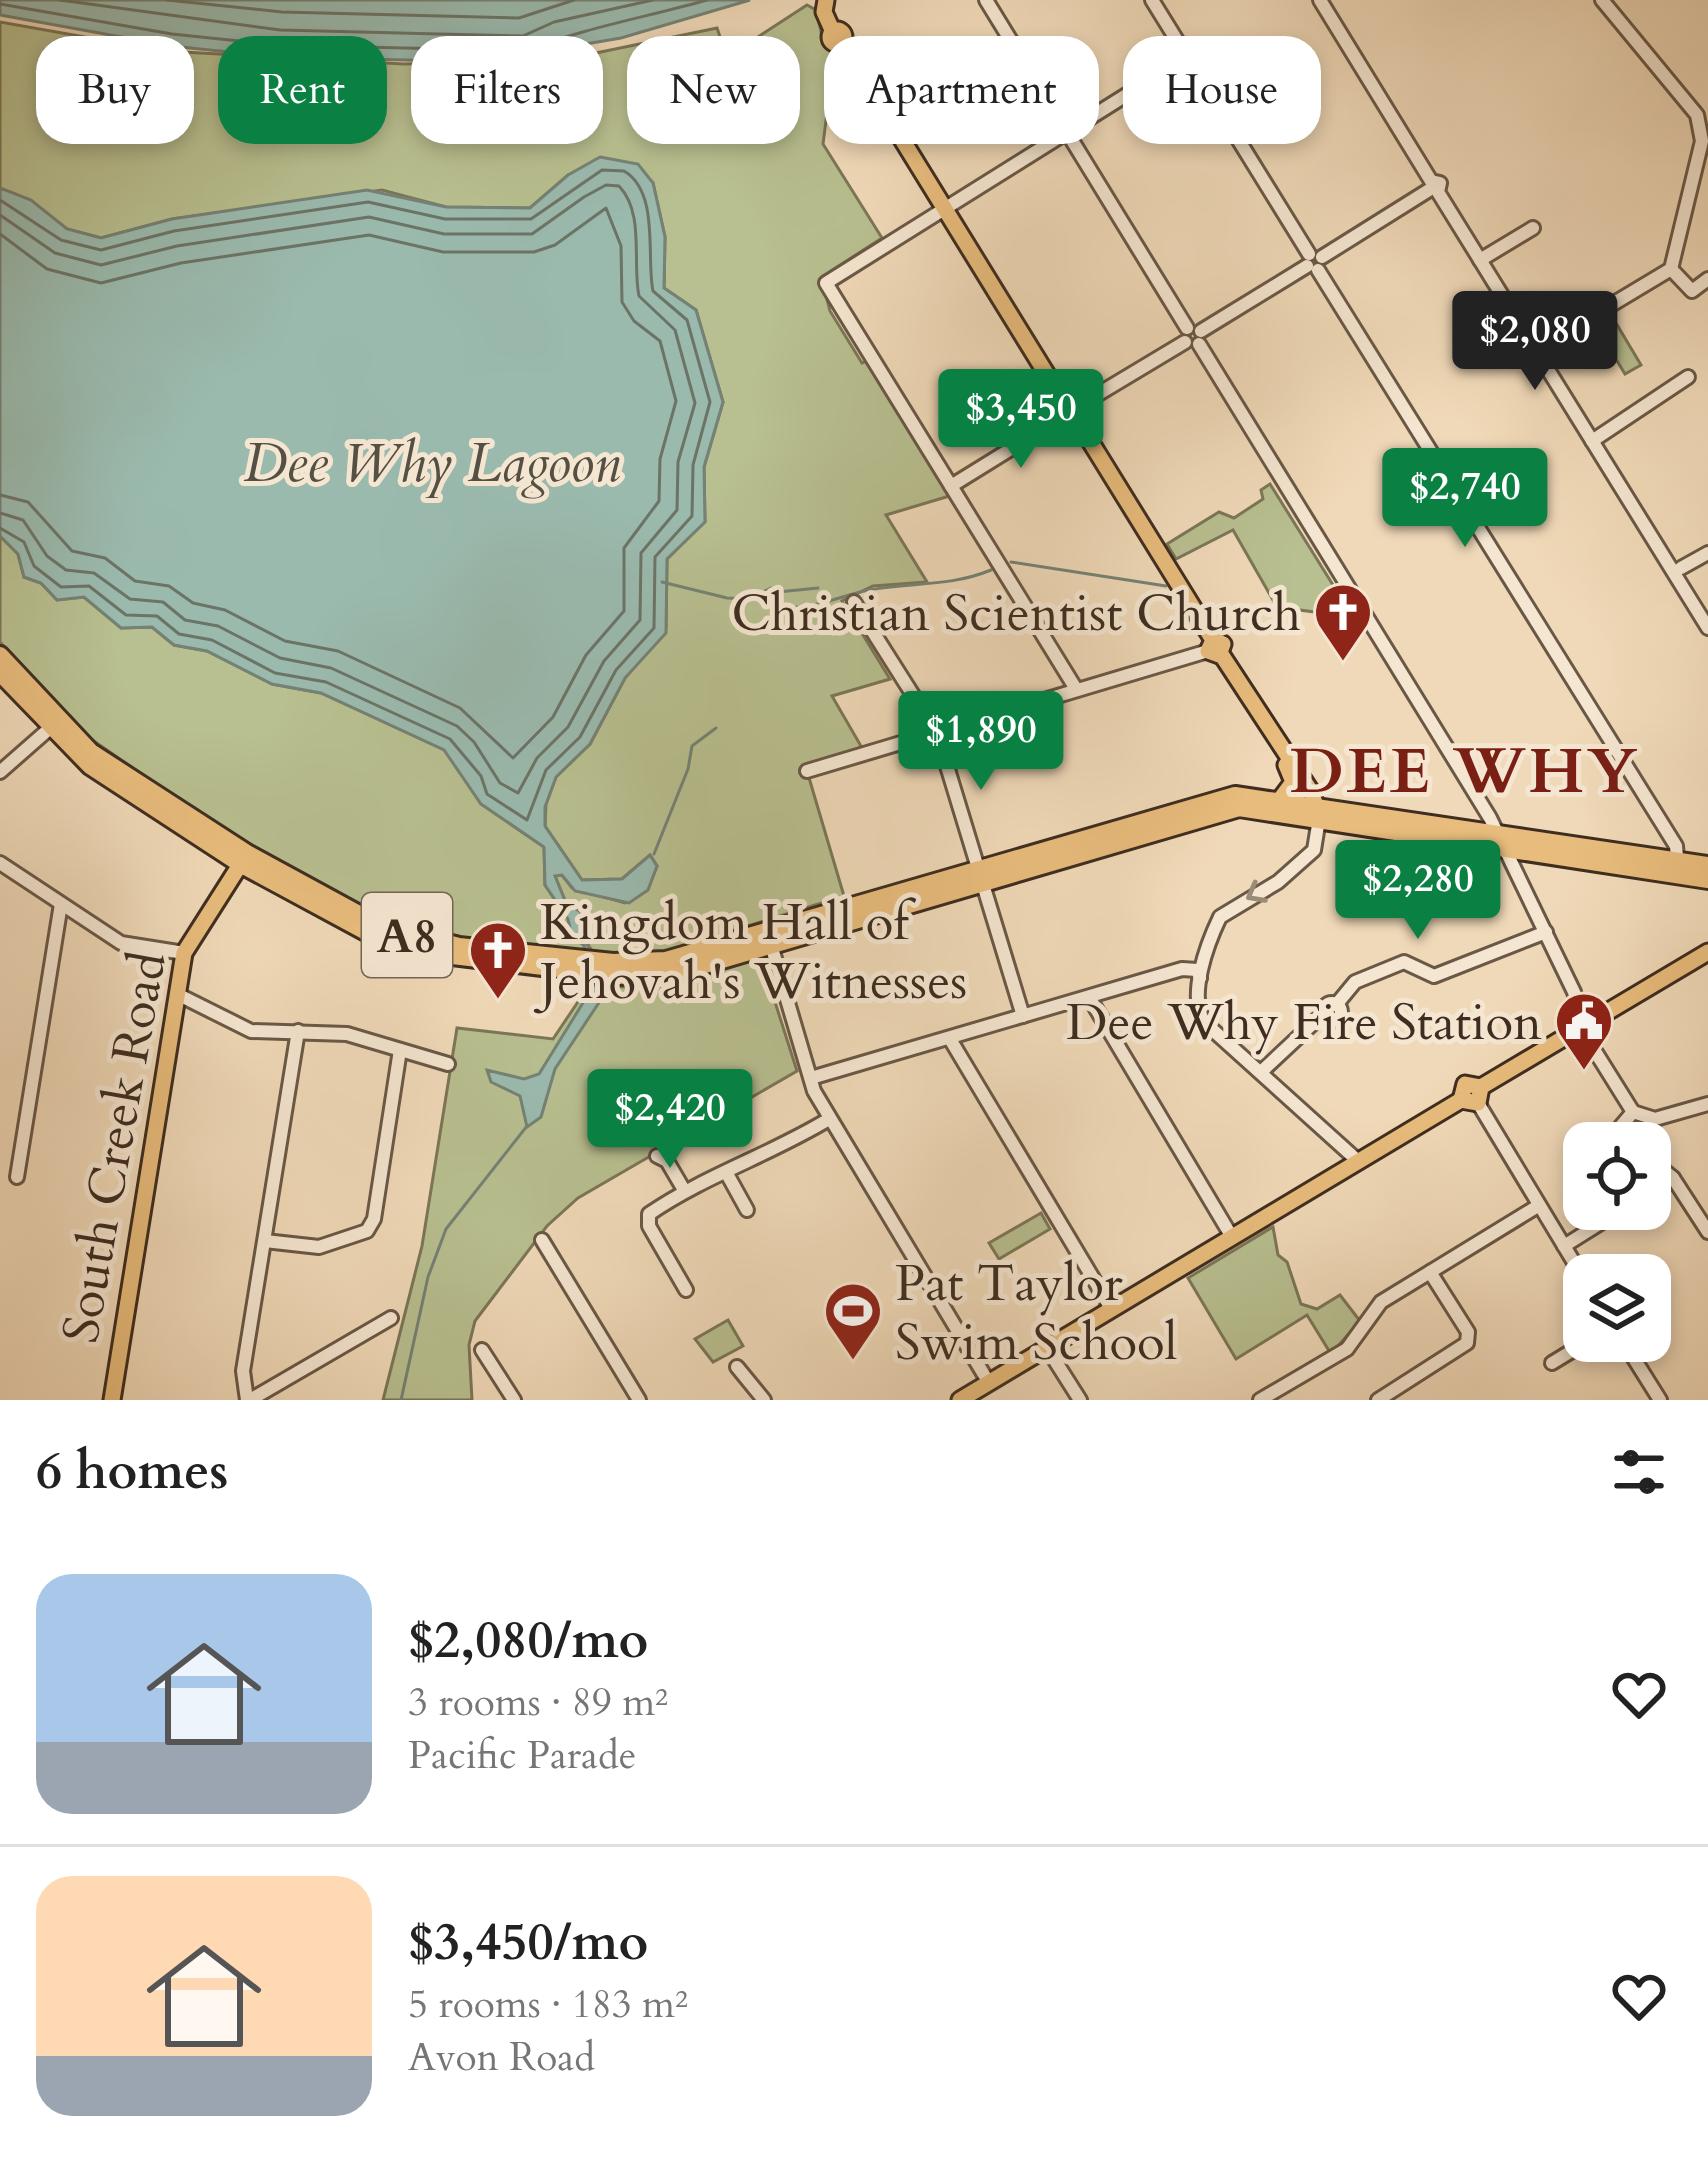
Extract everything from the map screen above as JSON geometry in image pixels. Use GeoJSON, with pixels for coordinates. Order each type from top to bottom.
{"type":"FeatureCollection","features":[{"type":"Feature","properties":{"kind":"highway","name":"A8"},"geometry":{"type":"LineString","coordinates":[[0,655],[91,752],[244,859]]}},
{"type":"Feature","properties":{"kind":"highway","name":"A8"},"geometry":{"type":"LineString","coordinates":[[0,674],[90,766],[244,859],[321,896],[414,938],[614,969],[769,938],[1217,797],[1281,798],[1317,811]]}},
{"type":"Feature","properties":{"kind":"highway","name":"A8"},"geometry":{"type":"LineString","coordinates":[[980,875],[1230,809],[1317,811],[1678,868],[1708,880]]}},
{"type":"Feature","properties":{"kind":"highway","name":"A8"},"geometry":{"type":"LineString","coordinates":[[1678,868],[1708,865]]}},
{"type":"Feature","properties":{"kind":"main road"},"geometry":{"type":"LineString","coordinates":[[826,0],[824,12],[837,37],[1317,811]]}},
{"type":"Feature","properties":{"kind":"main road"},"geometry":{"type":"LineString","coordinates":[[1281,798],[1293,782],[1284,756]]}},
{"type":"Feature","properties":{"kind":"main road","name":"South Creek Road"},"geometry":{"type":"LineString","coordinates":[[112,1400],[184,952],[244,859]]}},
{"type":"Feature","properties":{"kind":"main road"},"geometry":{"type":"LineString","coordinates":[[960,1400],[1473,1097],[1708,952]]}},
{"type":"Feature","properties":{"kind":"street"},"geometry":{"type":"LineString","coordinates":[[986,0],[1008,36]]}},
{"type":"Feature","properties":{"kind":"street"},"geometry":{"type":"LineString","coordinates":[[1152,0],[1174,36]]}},
{"type":"Feature","properties":{"kind":"street"},"geometry":{"type":"LineString","coordinates":[[1320,0],[1708,628]]}},
{"type":"Feature","properties":{"kind":"street"},"geometry":{"type":"LineString","coordinates":[[1536,350],[1671,269],[1702,141],[1697,115],[1602,0]]}},
{"type":"Feature","properties":{"kind":"street"},"geometry":{"type":"LineString","coordinates":[[1050,144],[826,283],[1076,689]]}},
{"type":"Feature","properties":{"kind":"street"},"geometry":{"type":"LineString","coordinates":[[1075,144],[1503,842],[1585,1026],[1633,1112],[1654,1119],[1708,1104]]}},
{"type":"Feature","properties":{"kind":"street"},"geometry":{"type":"LineString","coordinates":[[1241,144],[1666,830],[1678,868]]}},
{"type":"Feature","properties":{"kind":"street"},"geometry":{"type":"LineString","coordinates":[[951,486],[1433,187]]}},
{"type":"Feature","properties":{"kind":"street"},"geometry":{"type":"LineString","coordinates":[[1480,260],[1533,228]]}},
{"type":"Feature","properties":{"kind":"street"},"geometry":{"type":"LineString","coordinates":[[1671,269],[1691,291],[1708,279]]}},
{"type":"Feature","properties":{"kind":"street"},"geometry":{"type":"LineString","coordinates":[[1592,441],[1688,377]]}},
{"type":"Feature","properties":{"kind":"street"},"geometry":{"type":"LineString","coordinates":[[1677,571],[1708,553]]}},
{"type":"Feature","properties":{"kind":"street"},"geometry":{"type":"LineString","coordinates":[[854,602],[937,733],[1022,1016]]}},
{"type":"Feature","properties":{"kind":"street"},"geometry":{"type":"LineString","coordinates":[[807,771],[1214,648]]}},
{"type":"Feature","properties":{"kind":"street"},"geometry":{"type":"LineString","coordinates":[[0,772],[49,729]]}},
{"type":"Feature","properties":{"kind":"street"},"geometry":{"type":"LineString","coordinates":[[1317,811],[1314,850],[1278,881],[1220,917],[1200,979],[1202,1018],[1358,1161]]}},
{"type":"Feature","properties":{"kind":"street"},"geometry":{"type":"LineString","coordinates":[[0,863],[121,943],[184,952]]}},
{"type":"Feature","properties":{"kind":"street"},"geometry":{"type":"LineString","coordinates":[[17,1177],[61,904]]}},
{"type":"Feature","properties":{"kind":"street"},"geometry":{"type":"LineString","coordinates":[[1261,1072],[1355,982],[1404,962],[1434,976],[1546,932]]}},
{"type":"Feature","properties":{"kind":"street"},"geometry":{"type":"LineString","coordinates":[[769,938],[811,1078],[829,1119],[989,1382]]}},
{"type":"Feature","properties":{"kind":"street"},"geometry":{"type":"LineString","coordinates":[[811,1078],[1182,969],[1196,970],[1200,979]]}},
{"type":"Feature","properties":{"kind":"street"},"geometry":{"type":"LineString","coordinates":[[177,994],[251,1031],[346,1034],[448,1064]]}},
{"type":"Feature","properties":{"kind":"street"},"geometry":{"type":"LineString","coordinates":[[1089,998],[1232,1237]]}},
{"type":"Feature","properties":{"kind":"street"},"geometry":{"type":"LineString","coordinates":[[298,1031],[244,1371],[248,1400],[391,1318]]}},
{"type":"Feature","properties":{"kind":"street"},"geometry":{"type":"LineString","coordinates":[[950,1039],[1112,1310]]}},
{"type":"Feature","properties":{"kind":"street"},"geometry":{"type":"LineString","coordinates":[[265,1241],[319,1247],[367,1231],[374,1219],[400,1050]]}},
{"type":"Feature","properties":{"kind":"street"},"geometry":{"type":"LineString","coordinates":[[1473,1097],[1569,1254]]}},
{"type":"Feature","properties":{"kind":"street"},"geometry":{"type":"LineString","coordinates":[[1624,1122],[1633,1112]]}},
{"type":"Feature","properties":{"kind":"street"},"geometry":{"type":"LineString","coordinates":[[686,1290],[649,1226],[649,1214],[684,1190],[776,1151],[829,1119]]}},
{"type":"Feature","properties":{"kind":"street"},"geometry":{"type":"LineString","coordinates":[[657,1156],[667,1161],[684,1190]]}},
{"type":"Feature","properties":{"kind":"street"},"geometry":{"type":"LineString","coordinates":[[726,1172],[747,1210]]}},
{"type":"Feature","properties":{"kind":"street"},"geometry":{"type":"LineString","coordinates":[[1672,1178],[1708,1232]]}},
{"type":"Feature","properties":{"kind":"street"},"geometry":{"type":"LineString","coordinates":[[1260,1400],[1347,1349],[1382,1301],[1538,1206]]}},
{"type":"Feature","properties":{"kind":"street"},"geometry":{"type":"LineString","coordinates":[[1564,1246],[1590,1230]]}},
{"type":"Feature","properties":{"kind":"street"},"geometry":{"type":"LineString","coordinates":[[542,1240],[639,1400]]}},
{"type":"Feature","properties":{"kind":"street"},"geometry":{"type":"LineString","coordinates":[[1378,1400],[1467,1342],[1468,1332],[1430,1271]]}},
{"type":"Feature","properties":{"kind":"street"},"geometry":{"type":"LineString","coordinates":[[1047,1348],[1080,1400]]}},
{"type":"Feature","properties":{"kind":"street"},"geometry":{"type":"LineString","coordinates":[[482,1350],[514,1400]]}},
{"type":"Feature","properties":{"kind":"street"},"geometry":{"type":"LineString","coordinates":[[1552,1363],[1563,1356]]}},
{"type":"Feature","properties":{"kind":"street"},"geometry":{"type":"LineString","coordinates":[[1636,1362],[1660,1400]]}},
{"type":"Feature","properties":{"kind":"street"},"geometry":{"type":"LineString","coordinates":[[737,1367],[751,1377],[764,1400]]}},
{"type":"Feature","properties":{"kind":"green space"},"geometry":{"type":"Polygon","coordinates":[[[807,5],[816,10],[824,41],[823,144],[882,238],[831,271],[823,284],[830,311],[862,363],[873,358],[956,494],[886,515],[927,582],[873,586],[842,601],[890,679],[832,696],[865,753],[807,771],[844,896],[651,956],[593,953],[579,929],[581,912],[566,903],[555,876],[562,875],[572,888],[625,903],[648,889],[657,866],[650,855],[622,879],[582,880],[545,826],[546,804],[556,777],[590,744],[625,678],[666,628],[667,559],[705,522],[704,467],[723,402],[696,310],[664,288],[665,237],[653,183],[568,175],[530,208],[446,207],[382,190],[172,219],[101,238],[67,229],[30,200],[0,188],[0,22],[79,36],[36,36],[36,144],[194,144],[194,53],[218,54],[218,144],[387,144],[387,63],[411,64],[411,144],[603,144],[603,52],[627,47],[627,144],[800,144],[800,36],[759,36],[807,5]]]}},
{"type":"Feature","properties":{"kind":"green space"},"geometry":{"type":"Polygon","coordinates":[[[717,28],[720,36],[678,36],[717,28]]]}},
{"type":"Feature","properties":{"kind":"green space"},"geometry":{"type":"Polygon","coordinates":[[[1613,318],[1641,365],[1625,374],[1597,328],[1613,318]]]}},
{"type":"Feature","properties":{"kind":"green space"},"geometry":{"type":"Polygon","coordinates":[[[1270,484],[1353,617],[1277,607],[1233,530],[1176,559],[1167,544],[1219,512],[1234,518],[1263,499],[1261,490],[1270,484]]]}},
{"type":"Feature","properties":{"kind":"green space"},"geometry":{"type":"Polygon","coordinates":[[[0,536],[18,554],[24,577],[41,583],[57,600],[84,597],[121,628],[152,627],[174,645],[207,651],[272,684],[321,693],[445,750],[481,804],[544,847],[545,885],[568,919],[572,938],[584,944],[584,952],[448,938],[346,901],[224,831],[91,739],[0,642],[0,536]]]}},
{"type":"Feature","properties":{"kind":"green space"},"geometry":{"type":"Polygon","coordinates":[[[761,958],[797,1071],[578,1198],[547,1226],[475,1321],[469,1345],[472,1400],[383,1400],[422,1246],[457,1028],[553,1039],[590,984],[656,990],[761,958]]]}},
{"type":"Feature","properties":{"kind":"green space"},"geometry":{"type":"Polygon","coordinates":[[[1041,1213],[1050,1229],[999,1259],[989,1243],[1041,1213]]]}},
{"type":"Feature","properties":{"kind":"green space"},"geometry":{"type":"Polygon","coordinates":[[[1273,1227],[1278,1255],[1287,1262],[1301,1304],[1317,1309],[1340,1295],[1360,1321],[1331,1354],[1307,1315],[1236,1359],[1188,1278],[1273,1227]]]}},
{"type":"Feature","properties":{"kind":"green space"},"geometry":{"type":"Polygon","coordinates":[[[728,1320],[743,1346],[713,1362],[695,1339],[728,1320]]]}},
{"type":"Feature","properties":{"kind":"water"},"geometry":{"type":"Polygon","coordinates":[[[0,0],[750,0],[603,41],[603,36],[411,36],[411,60],[387,60],[387,36],[218,36],[218,51],[194,48],[194,36],[116,36],[0,15],[0,0]]]}},
{"type":"Feature","properties":{"kind":"water","name":"Dee Why Lagoon"},"geometry":{"type":"Polygon","coordinates":[[[600,157],[638,164],[653,183],[665,237],[664,288],[696,310],[723,402],[704,467],[705,522],[667,559],[666,633],[625,678],[590,744],[556,777],[545,807],[545,826],[582,880],[622,879],[650,855],[657,866],[648,890],[629,903],[575,891],[562,875],[555,876],[566,903],[581,912],[582,930],[604,995],[555,1069],[541,1117],[527,1127],[520,1096],[491,1082],[487,1070],[524,1079],[539,1074],[594,985],[584,945],[572,938],[568,919],[545,885],[544,847],[481,804],[444,750],[321,693],[272,684],[207,651],[174,645],[152,627],[121,628],[84,597],[57,600],[41,583],[24,577],[18,554],[0,536],[0,188],[31,200],[67,229],[101,238],[172,219],[367,190],[446,207],[530,208],[568,175],[600,157]]]}},
{"type":"Feature","properties":{"kind":"waterway"},"geometry":{"type":"LineString","coordinates":[[1011,562],[1166,586]]}},
{"type":"Feature","properties":{"kind":"waterway"},"geometry":{"type":"LineString","coordinates":[[662,582],[727,598],[749,599],[771,588],[776,606],[801,607],[869,590],[945,582],[991,570]]}},
{"type":"Feature","properties":{"kind":"waterway"},"geometry":{"type":"LineString","coordinates":[[778,592],[818,588]]}},
{"type":"Feature","properties":{"kind":"waterway"},"geometry":{"type":"LineString","coordinates":[[654,854],[688,769],[692,746],[716,728]]}},
{"type":"Feature","properties":{"kind":"waterway"},"geometry":{"type":"LineString","coordinates":[[401,1400],[428,1277],[446,1229],[527,1126]]}},
{"type":"Feature","properties":{"kind":"place","name":"Christian Scientist Church"},"geometry":{"type":"Point","coordinates":[1343,663]}},
{"type":"Feature","properties":{"kind":"place","name":"Kingdom Hall of Jehovah's Witnesses"},"geometry":{"type":"Point","coordinates":[498,1001]}},
{"type":"Feature","properties":{"kind":"place","name":"Dee Why Fire Station"},"geometry":{"type":"Point","coordinates":[1584,1072]}},
{"type":"Feature","properties":{"kind":"place","name":"Pat Taylor Swim School"},"geometry":{"type":"Point","coordinates":[853,1362]}},
{"type":"Feature","properties":{"kind":"district","name":"DEE WHY"},"geometry":{"type":"Point","coordinates":[1465,770]}}]}
